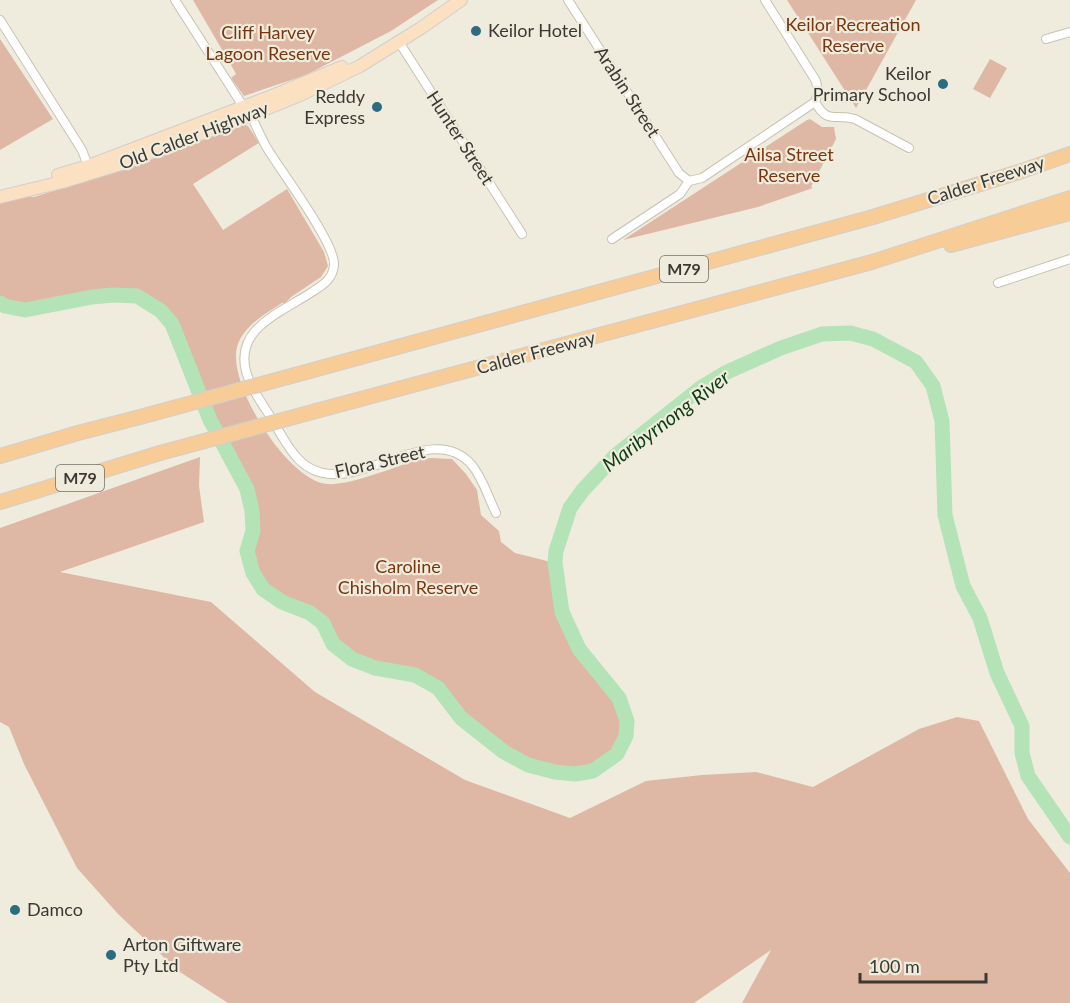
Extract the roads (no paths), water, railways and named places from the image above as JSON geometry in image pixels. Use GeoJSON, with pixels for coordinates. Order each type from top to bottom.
{"type":"FeatureCollection","features":[{"type":"Feature","properties":{"kind":"highway","name":"Calder Freeway"},"geometry":{"type":"LineString","coordinates":[[0,456],[873,217],[1070,154]]}},
{"type":"Feature","properties":{"kind":"highway","name":"Calder Freeway"},"geometry":{"type":"LineString","coordinates":[[0,502],[160,453],[873,262],[1070,198]]}},
{"type":"Feature","properties":{"kind":"highway"},"geometry":{"type":"LineString","coordinates":[[873,262],[980,238],[1070,213]]}},
{"type":"Feature","properties":{"kind":"main road","name":"Old Calder Highway"},"geometry":{"type":"LineString","coordinates":[[0,195],[90,170],[247,111],[355,61],[379,54],[461,0]]}},
{"type":"Feature","properties":{"kind":"street","name":"Flora Street"},"geometry":{"type":"LineString","coordinates":[[175,0],[328,242],[335,263],[324,285],[265,323],[253,334],[245,350],[244,363],[246,375],[253,390],[296,457],[310,468],[322,473],[338,475],[430,450],[448,450],[471,464],[479,475],[496,513]]}},
{"type":"Feature","properties":{"kind":"street","name":"Arabin Street"},"geometry":{"type":"LineString","coordinates":[[568,0],[681,175],[689,181]]}},
{"type":"Feature","properties":{"kind":"street"},"geometry":{"type":"LineString","coordinates":[[612,239],[680,194],[689,181],[702,178],[815,102],[818,92],[816,81],[765,0]]}},
{"type":"Feature","properties":{"kind":"street"},"geometry":{"type":"LineString","coordinates":[[0,20],[82,150],[90,170]]}},
{"type":"Feature","properties":{"kind":"street"},"geometry":{"type":"LineString","coordinates":[[1046,39],[1070,32]]}},
{"type":"Feature","properties":{"kind":"street","name":"Hunter Street"},"geometry":{"type":"LineString","coordinates":[[399,42],[522,234]]}},
{"type":"Feature","properties":{"kind":"street"},"geometry":{"type":"LineString","coordinates":[[815,102],[827,117],[855,119],[909,148]]}},
{"type":"Feature","properties":{"kind":"street"},"geometry":{"type":"LineString","coordinates":[[998,283],[1070,259]]}},
{"type":"Feature","properties":{"kind":"waterway","name":"Maribyrnong River"},"geometry":{"type":"LineString","coordinates":[[0,303],[25,310],[92,297],[137,296],[161,311],[172,324],[210,420],[247,489],[252,511],[253,531],[247,551],[253,573],[263,589],[282,602],[310,613],[323,623],[333,644],[352,659],[375,668],[415,675],[438,688],[461,718],[504,752],[528,765],[575,774],[593,771],[617,754],[626,736],[627,721],[619,698],[579,649],[562,612],[555,563],[556,551],[570,508],[583,490],[615,456],[702,387],[727,372],[781,348],[822,334],[850,333],[873,339],[916,362],[933,386],[942,421],[945,515],[963,586],[980,618],[997,673],[1022,726],[1022,753],[1028,776],[1070,837]]}},
{"type":"Feature","properties":{"kind":"place","name":"Keilor Hotel"},"geometry":{"type":"Point","coordinates":[476,31]}},
{"type":"Feature","properties":{"kind":"place","name":"Keilor Primary School"},"geometry":{"type":"Point","coordinates":[943,84]}},
{"type":"Feature","properties":{"kind":"place","name":"Reddy Express"},"geometry":{"type":"Point","coordinates":[377,107]}},
{"type":"Feature","properties":{"kind":"place","name":"Damco"},"geometry":{"type":"Point","coordinates":[15,910]}},
{"type":"Feature","properties":{"kind":"place","name":"Arton Giftware Pty Ltd"},"geometry":{"type":"Point","coordinates":[111,955]}},
{"type":"Feature","properties":{"kind":"park label","name":"Keilor Recreation Reserve"},"geometry":{"type":"Point","coordinates":[853,36]}},
{"type":"Feature","properties":{"kind":"park label","name":"Cliff Harvey Lagoon Reserve"},"geometry":{"type":"Point","coordinates":[268,43]}},
{"type":"Feature","properties":{"kind":"park label","name":"Ailsa Street Reserve"},"geometry":{"type":"Point","coordinates":[789,165]}},
{"type":"Feature","properties":{"kind":"park label","name":"Caroline Chisholm Reserve"},"geometry":{"type":"Point","coordinates":[408,577]}}]}
